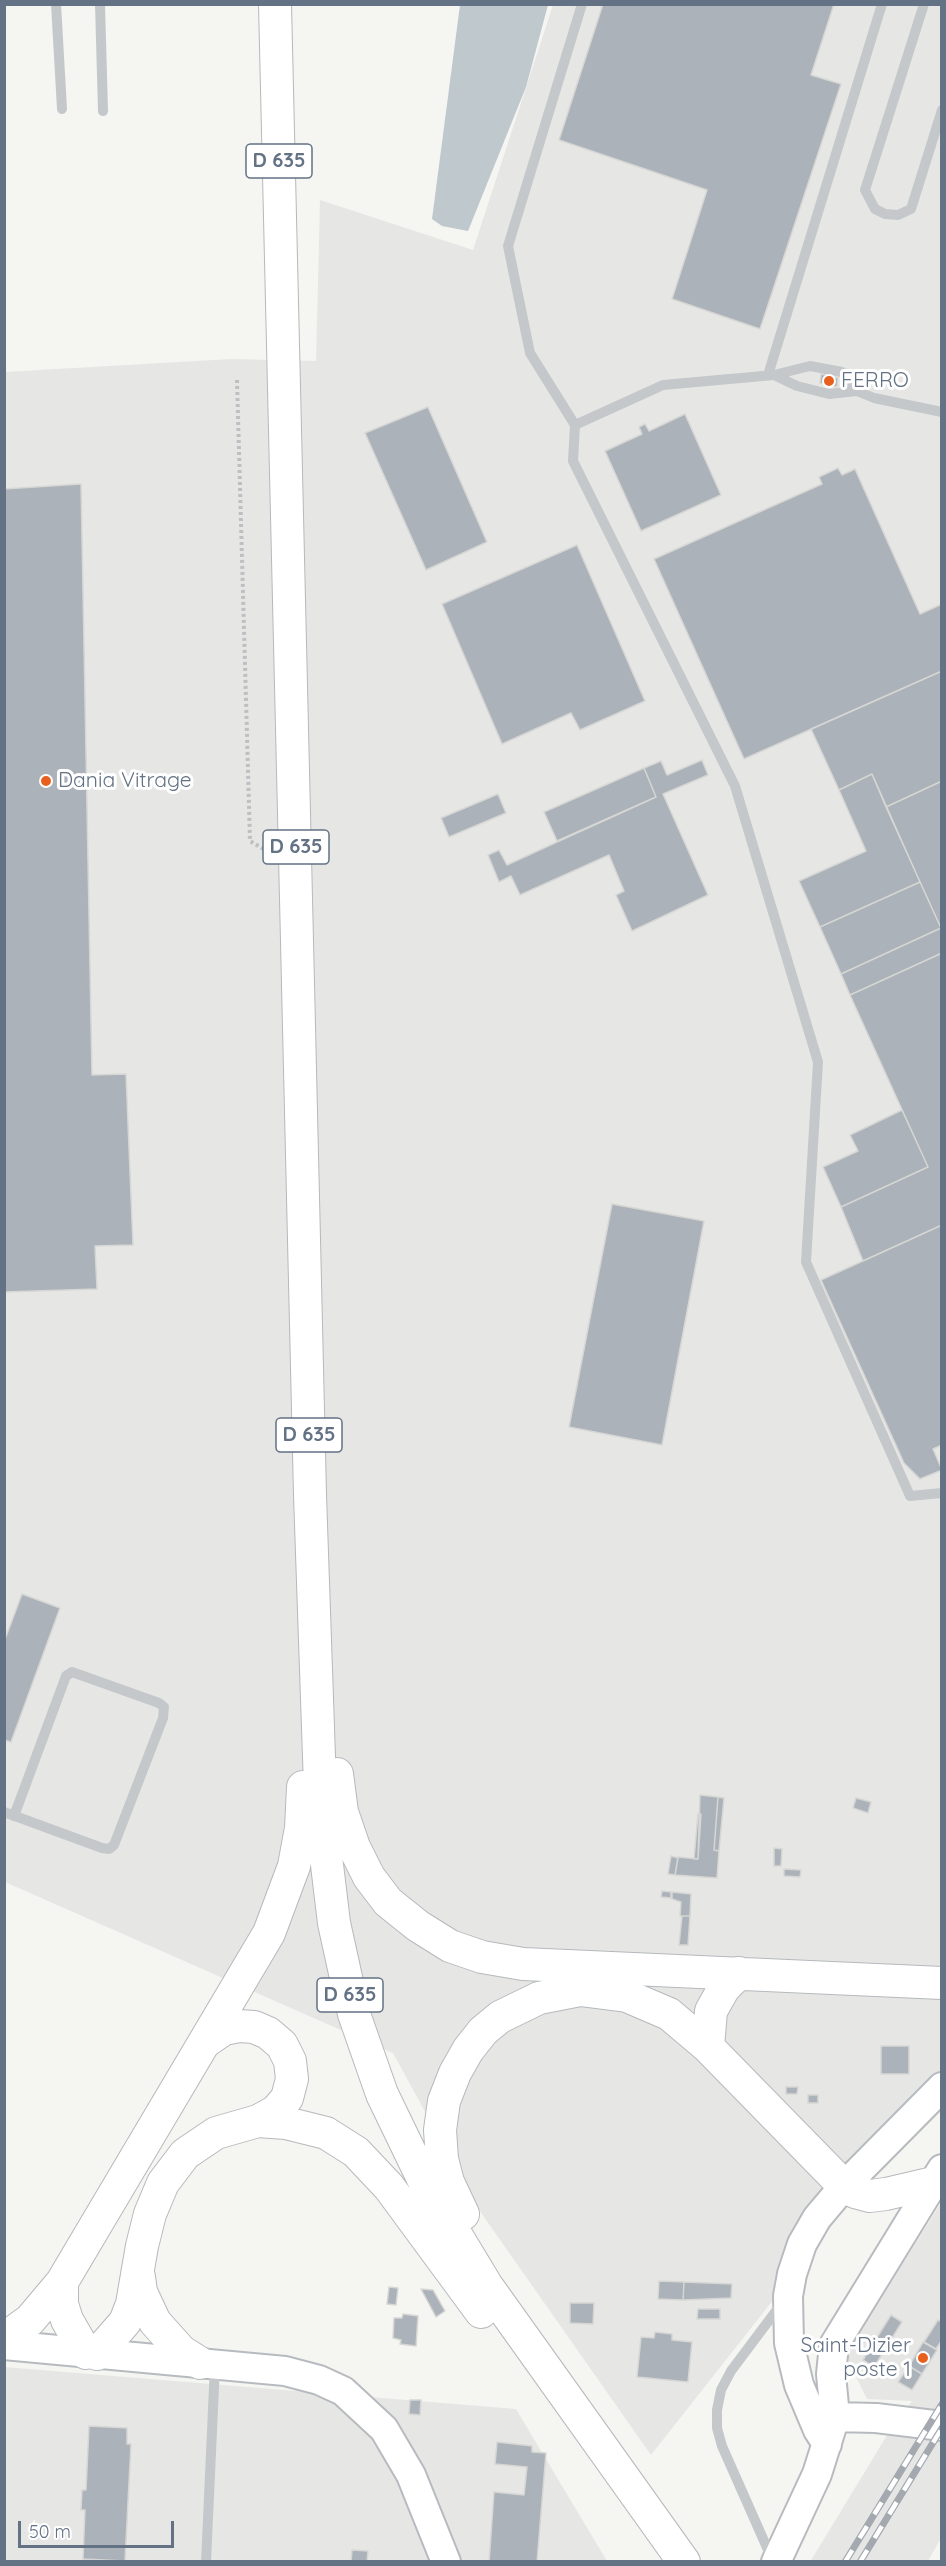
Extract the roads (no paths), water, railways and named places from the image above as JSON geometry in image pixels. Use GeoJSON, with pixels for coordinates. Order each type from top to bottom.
{"type":"FeatureCollection","features":[{"type":"Feature","properties":{"kind":"main road","name":"D 635"},"geometry":{"type":"LineString","coordinates":[[274,4],[297,869],[310,1495],[321,1815],[334,1923],[354,2014],[382,2094],[426,2185],[487,2286],[684,2562]]}},
{"type":"Feature","properties":{"kind":"main road"},"geometry":{"type":"LineString","coordinates":[[308,1375],[342,1812],[369,1877],[388,1902],[418,1926],[450,1946],[482,1958],[523,1964],[942,1983]]}},
{"type":"Feature","properties":{"kind":"main road"},"geometry":{"type":"LineString","coordinates":[[4,2339],[30,2320],[62,2282],[269,1933],[294,1866],[303,1792],[310,1495]]}},
{"type":"Feature","properties":{"kind":"main road"},"geometry":{"type":"LineString","coordinates":[[708,2047],[711,2011],[723,1988],[739,1973]]}},
{"type":"Feature","properties":{"kind":"main road"},"geometry":{"type":"LineString","coordinates":[[591,2432],[457,2203],[442,2159],[440,2130],[444,2101],[468,2050],[483,2031],[500,2017],[517,2007],[558,1993],[580,1990],[627,1996],[669,2014],[708,2047],[844,2186],[870,2196],[937,2176]]}},
{"type":"Feature","properties":{"kind":"main road"},"geometry":{"type":"LineString","coordinates":[[92,2353],[125,2322],[139,2276],[142,2246],[150,2214],[163,2183],[185,2154],[216,2133],[258,2121],[276,2111],[287,2098],[292,2079],[290,2061],[282,2045],[268,2033],[254,2027],[239,2026],[224,2029],[205,2042]]}},
{"type":"Feature","properties":{"kind":"main road"},"geometry":{"type":"LineString","coordinates":[[827,2444],[799,2385],[789,2343],[788,2296],[802,2244],[817,2218],[844,2186],[942,2087]]}},
{"type":"Feature","properties":{"kind":"main road"},"geometry":{"type":"LineString","coordinates":[[258,2121],[286,2122],[326,2133],[343,2142],[371,2166],[510,2351],[639,2502]]}},
{"type":"Feature","properties":{"kind":"main road"},"geometry":{"type":"LineString","coordinates":[[774,2562],[806,2501],[836,2417],[831,2374],[834,2345],[937,2176]]}},
{"type":"Feature","properties":{"kind":"main road"},"geometry":{"type":"LineString","coordinates":[[139,2276],[141,2292],[155,2322],[181,2351],[208,2364]]}},
{"type":"Feature","properties":{"kind":"main road"},"geometry":{"type":"LineString","coordinates":[[62,2282],[62,2304],[67,2320],[92,2353]]}},
{"type":"Feature","properties":{"kind":"main road"},"geometry":{"type":"LineString","coordinates":[[4,2345],[285,2371],[319,2379],[343,2391],[384,2428],[398,2449],[446,2562]]}},
{"type":"Feature","properties":{"kind":"main road"},"geometry":{"type":"LineString","coordinates":[[836,2417],[876,2418],[942,2426]]}},
{"type":"Feature","properties":{"kind":"lane"},"geometry":{"type":"LineString","coordinates":[[56,4],[62,110]]}},
{"type":"Feature","properties":{"kind":"lane"},"geometry":{"type":"LineString","coordinates":[[100,4],[103,111]]}},
{"type":"Feature","properties":{"kind":"lane"},"geometry":{"type":"LineString","coordinates":[[582,4],[508,246],[530,353],[575,425],[573,461],[735,786],[818,1062],[806,1262],[910,1496],[942,1493]]}},
{"type":"Feature","properties":{"kind":"lane"},"geometry":{"type":"LineString","coordinates":[[771,375],[882,4]]}},
{"type":"Feature","properties":{"kind":"lane"},"geometry":{"type":"LineString","coordinates":[[924,4],[865,190],[875,209],[885,214],[898,215],[911,209],[942,110]]}},
{"type":"Feature","properties":{"kind":"lane"},"geometry":{"type":"LineString","coordinates":[[575,425],[663,385],[771,375],[810,366],[842,372],[857,391]]}},
{"type":"Feature","properties":{"kind":"lane"},"geometry":{"type":"LineString","coordinates":[[771,375],[797,386],[829,394],[857,391],[874,398],[942,412]]}},
{"type":"Feature","properties":{"kind":"lane"},"geometry":{"type":"LineString","coordinates":[[72,1672],[159,1702],[164,1707],[163,1718],[114,1845],[109,1849],[9,1814],[66,1676],[72,1672]]}},
{"type":"Feature","properties":{"kind":"lane"},"geometry":{"type":"LineString","coordinates":[[774,2562],[722,2446],[717,2428],[717,2410],[721,2390],[731,2371],[788,2296]]}},
{"type":"Feature","properties":{"kind":"lane"},"geometry":{"type":"LineString","coordinates":[[206,2562],[208,2364]]}},
{"type":"Feature","properties":{"kind":"railway"},"geometry":{"type":"LineString","coordinates":[[845,2562],[942,2404]]}},
{"type":"Feature","properties":{"kind":"railway"},"geometry":{"type":"LineString","coordinates":[[860,2562],[942,2428]]}},
{"type":"Feature","properties":{"kind":"place","name":"FERRO"},"geometry":{"type":"Point","coordinates":[829,381]}},
{"type":"Feature","properties":{"kind":"place","name":"Dania Vitrage"},"geometry":{"type":"Point","coordinates":[46,781]}},
{"type":"Feature","properties":{"kind":"place","name":"Saint-Dizier poste 1"},"geometry":{"type":"Point","coordinates":[923,2358]}}]}
